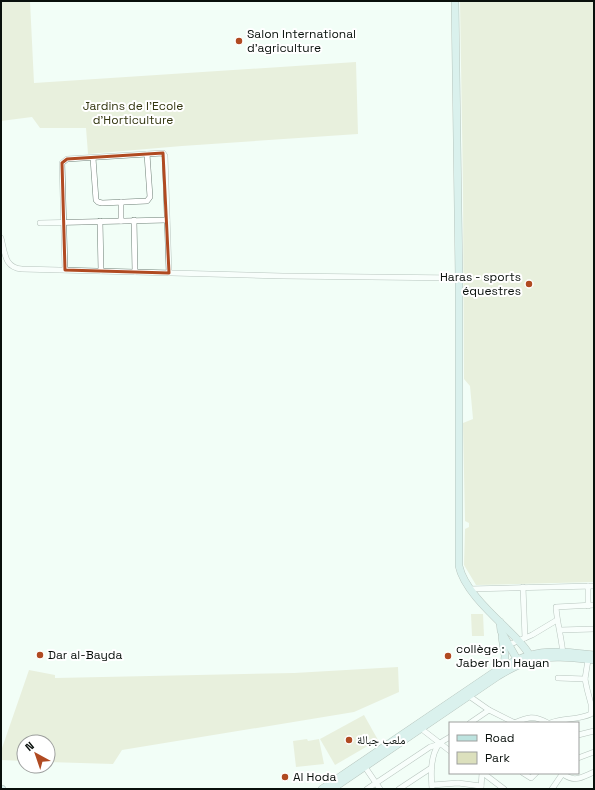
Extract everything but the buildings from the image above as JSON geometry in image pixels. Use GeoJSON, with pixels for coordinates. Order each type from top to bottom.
{"type":"FeatureCollection","features":[{"type":"Feature","properties":{"kind":"main road"},"geometry":{"type":"LineString","coordinates":[[455,1],[459,278],[459,566],[462,576],[470,589],[500,622],[521,639],[531,657]]}},
{"type":"Feature","properties":{"kind":"main road"},"geometry":{"type":"LineString","coordinates":[[500,622],[501,631],[506,646],[518,662]]}},
{"type":"Feature","properties":{"kind":"main road"},"geometry":{"type":"LineString","coordinates":[[504,666],[506,646]]}},
{"type":"Feature","properties":{"kind":"main road"},"geometry":{"type":"LineString","coordinates":[[563,655],[591,660]]}},
{"type":"Feature","properties":{"kind":"main road"},"geometry":{"type":"LineString","coordinates":[[332,789],[504,666],[531,657],[594,655]]}},
{"type":"Feature","properties":{"kind":"main road"},"geometry":{"type":"LineString","coordinates":[[322,789],[469,696],[518,662]]}},
{"type":"Feature","properties":{"kind":"street"},"geometry":{"type":"LineString","coordinates":[[65,270],[62,163],[67,159],[163,153],[165,156],[168,273]]}},
{"type":"Feature","properties":{"kind":"street"},"geometry":{"type":"LineString","coordinates":[[93,158],[96,200],[98,202],[147,201],[150,197],[147,154]]}},
{"type":"Feature","properties":{"kind":"street"},"geometry":{"type":"LineString","coordinates":[[121,202],[121,221]]}},
{"type":"Feature","properties":{"kind":"street"},"geometry":{"type":"LineString","coordinates":[[134,220],[135,272]]}},
{"type":"Feature","properties":{"kind":"street"},"geometry":{"type":"LineString","coordinates":[[40,223],[167,220]]}},
{"type":"Feature","properties":{"kind":"street"},"geometry":{"type":"LineString","coordinates":[[100,221],[101,271]]}},
{"type":"Feature","properties":{"kind":"street"},"geometry":{"type":"LineString","coordinates":[[1,238],[7,260],[15,268],[275,276],[459,278]]}},
{"type":"Feature","properties":{"kind":"street"},"geometry":{"type":"LineString","coordinates":[[470,589],[591,586],[591,606],[556,607],[563,655]]}},
{"type":"Feature","properties":{"kind":"street"},"geometry":{"type":"LineString","coordinates":[[521,639],[523,587]]}},
{"type":"Feature","properties":{"kind":"street"},"geometry":{"type":"LineString","coordinates":[[506,646],[557,620]]}},
{"type":"Feature","properties":{"kind":"street"},"geometry":{"type":"LineString","coordinates":[[560,630],[594,629]]}},
{"type":"Feature","properties":{"kind":"street"},"geometry":{"type":"LineString","coordinates":[[552,722],[561,719],[584,718],[593,715],[586,679],[591,660]]}},
{"type":"Feature","properties":{"kind":"street"},"geometry":{"type":"LineString","coordinates":[[558,678],[586,679]]}},
{"type":"Feature","properties":{"kind":"street"},"geometry":{"type":"LineString","coordinates":[[469,696],[512,722]]}},
{"type":"Feature","properties":{"kind":"street"},"geometry":{"type":"LineString","coordinates":[[479,720],[490,710]]}},
{"type":"Feature","properties":{"kind":"street"},"geometry":{"type":"LineString","coordinates":[[517,722],[533,717],[540,718],[547,722]]}},
{"type":"Feature","properties":{"kind":"street"},"geometry":{"type":"LineString","coordinates":[[418,727],[449,750]]}},
{"type":"Feature","properties":{"kind":"street"},"geometry":{"type":"LineString","coordinates":[[579,736],[594,732]]}},
{"type":"Feature","properties":{"kind":"street"},"geometry":{"type":"LineString","coordinates":[[367,789],[430,747],[440,744],[449,737]]}},
{"type":"Feature","properties":{"kind":"street"},"geometry":{"type":"LineString","coordinates":[[440,744],[431,768],[432,787],[458,784],[481,788],[483,774]]}},
{"type":"Feature","properties":{"kind":"street"},"geometry":{"type":"LineString","coordinates":[[579,758],[594,752]]}},
{"type":"Feature","properties":{"kind":"street"},"geometry":{"type":"LineString","coordinates":[[365,766],[380,789]]}},
{"type":"Feature","properties":{"kind":"street"},"geometry":{"type":"LineString","coordinates":[[399,789],[431,768]]}},
{"type":"Feature","properties":{"kind":"street"},"geometry":{"type":"LineString","coordinates":[[564,774],[571,779],[576,779],[594,772]]}},
{"type":"Feature","properties":{"kind":"street"},"geometry":{"type":"LineString","coordinates":[[484,774],[503,788]]}},
{"type":"Feature","properties":{"kind":"street"},"geometry":{"type":"LineString","coordinates":[[525,774],[531,778],[535,774]]}},
{"type":"Feature","properties":{"kind":"street"},"geometry":{"type":"LineString","coordinates":[[552,789],[562,774]]}},
{"type":"Feature","properties":{"kind":"highlighted area"},"geometry":{"type":"Polygon","coordinates":[[[163,153],[169,273],[65,270],[62,163],[67,159],[163,153]]]}},
{"type":"Feature","properties":{"kind":"green space","name":"Jardins de I'Ecole d'Horticulture"},"geometry":{"type":"Polygon","coordinates":[[[1,1],[30,1],[34,83],[356,62],[358,134],[88,154],[86,128],[40,128],[32,117],[1,121],[1,1]]]}},
{"type":"Feature","properties":{"kind":"green space","name":"Haras - sports équestres"},"geometry":{"type":"Polygon","coordinates":[[[460,1],[594,1],[594,582],[476,585],[464,565],[465,529],[469,527],[469,523],[465,521],[463,423],[473,419],[470,386],[464,379],[460,1]]]}},
{"type":"Feature","properties":{"kind":"green space"},"geometry":{"type":"Polygon","coordinates":[[[471,614],[483,614],[484,636],[472,636],[471,614]]]}},
{"type":"Feature","properties":{"kind":"green space"},"geometry":{"type":"Polygon","coordinates":[[[398,667],[399,692],[354,712],[122,750],[113,764],[56,762],[56,734],[16,734],[16,761],[1,760],[1,751],[29,670],[55,675],[55,678],[294,673],[398,667]]]}},
{"type":"Feature","properties":{"kind":"green space","name":"ملعب جبالة"},"geometry":{"type":"Polygon","coordinates":[[[364,715],[378,740],[335,765],[320,739],[364,715]]]}},
{"type":"Feature","properties":{"kind":"green space"},"geometry":{"type":"Polygon","coordinates":[[[307,739],[308,741],[319,739],[324,764],[296,767],[293,741],[307,739]]]}},
{"type":"Feature","properties":{"kind":"place","name":"Salon International d'agriculture"},"geometry":{"type":"Point","coordinates":[239,41]}},
{"type":"Feature","properties":{"kind":"place","name":"Haras - sports équestres"},"geometry":{"type":"Point","coordinates":[529,284]}},
{"type":"Feature","properties":{"kind":"place","name":"Dar al-Bayda"},"geometry":{"type":"Point","coordinates":[40,655]}},
{"type":"Feature","properties":{"kind":"place","name":"collège : Jaber Ibn Hayan"},"geometry":{"type":"Point","coordinates":[448,656]}},
{"type":"Feature","properties":{"kind":"place","name":"ملعب جبالة"},"geometry":{"type":"Point","coordinates":[349,740]}},
{"type":"Feature","properties":{"kind":"place","name":"Al Hoda"},"geometry":{"type":"Point","coordinates":[285,777]}}]}
